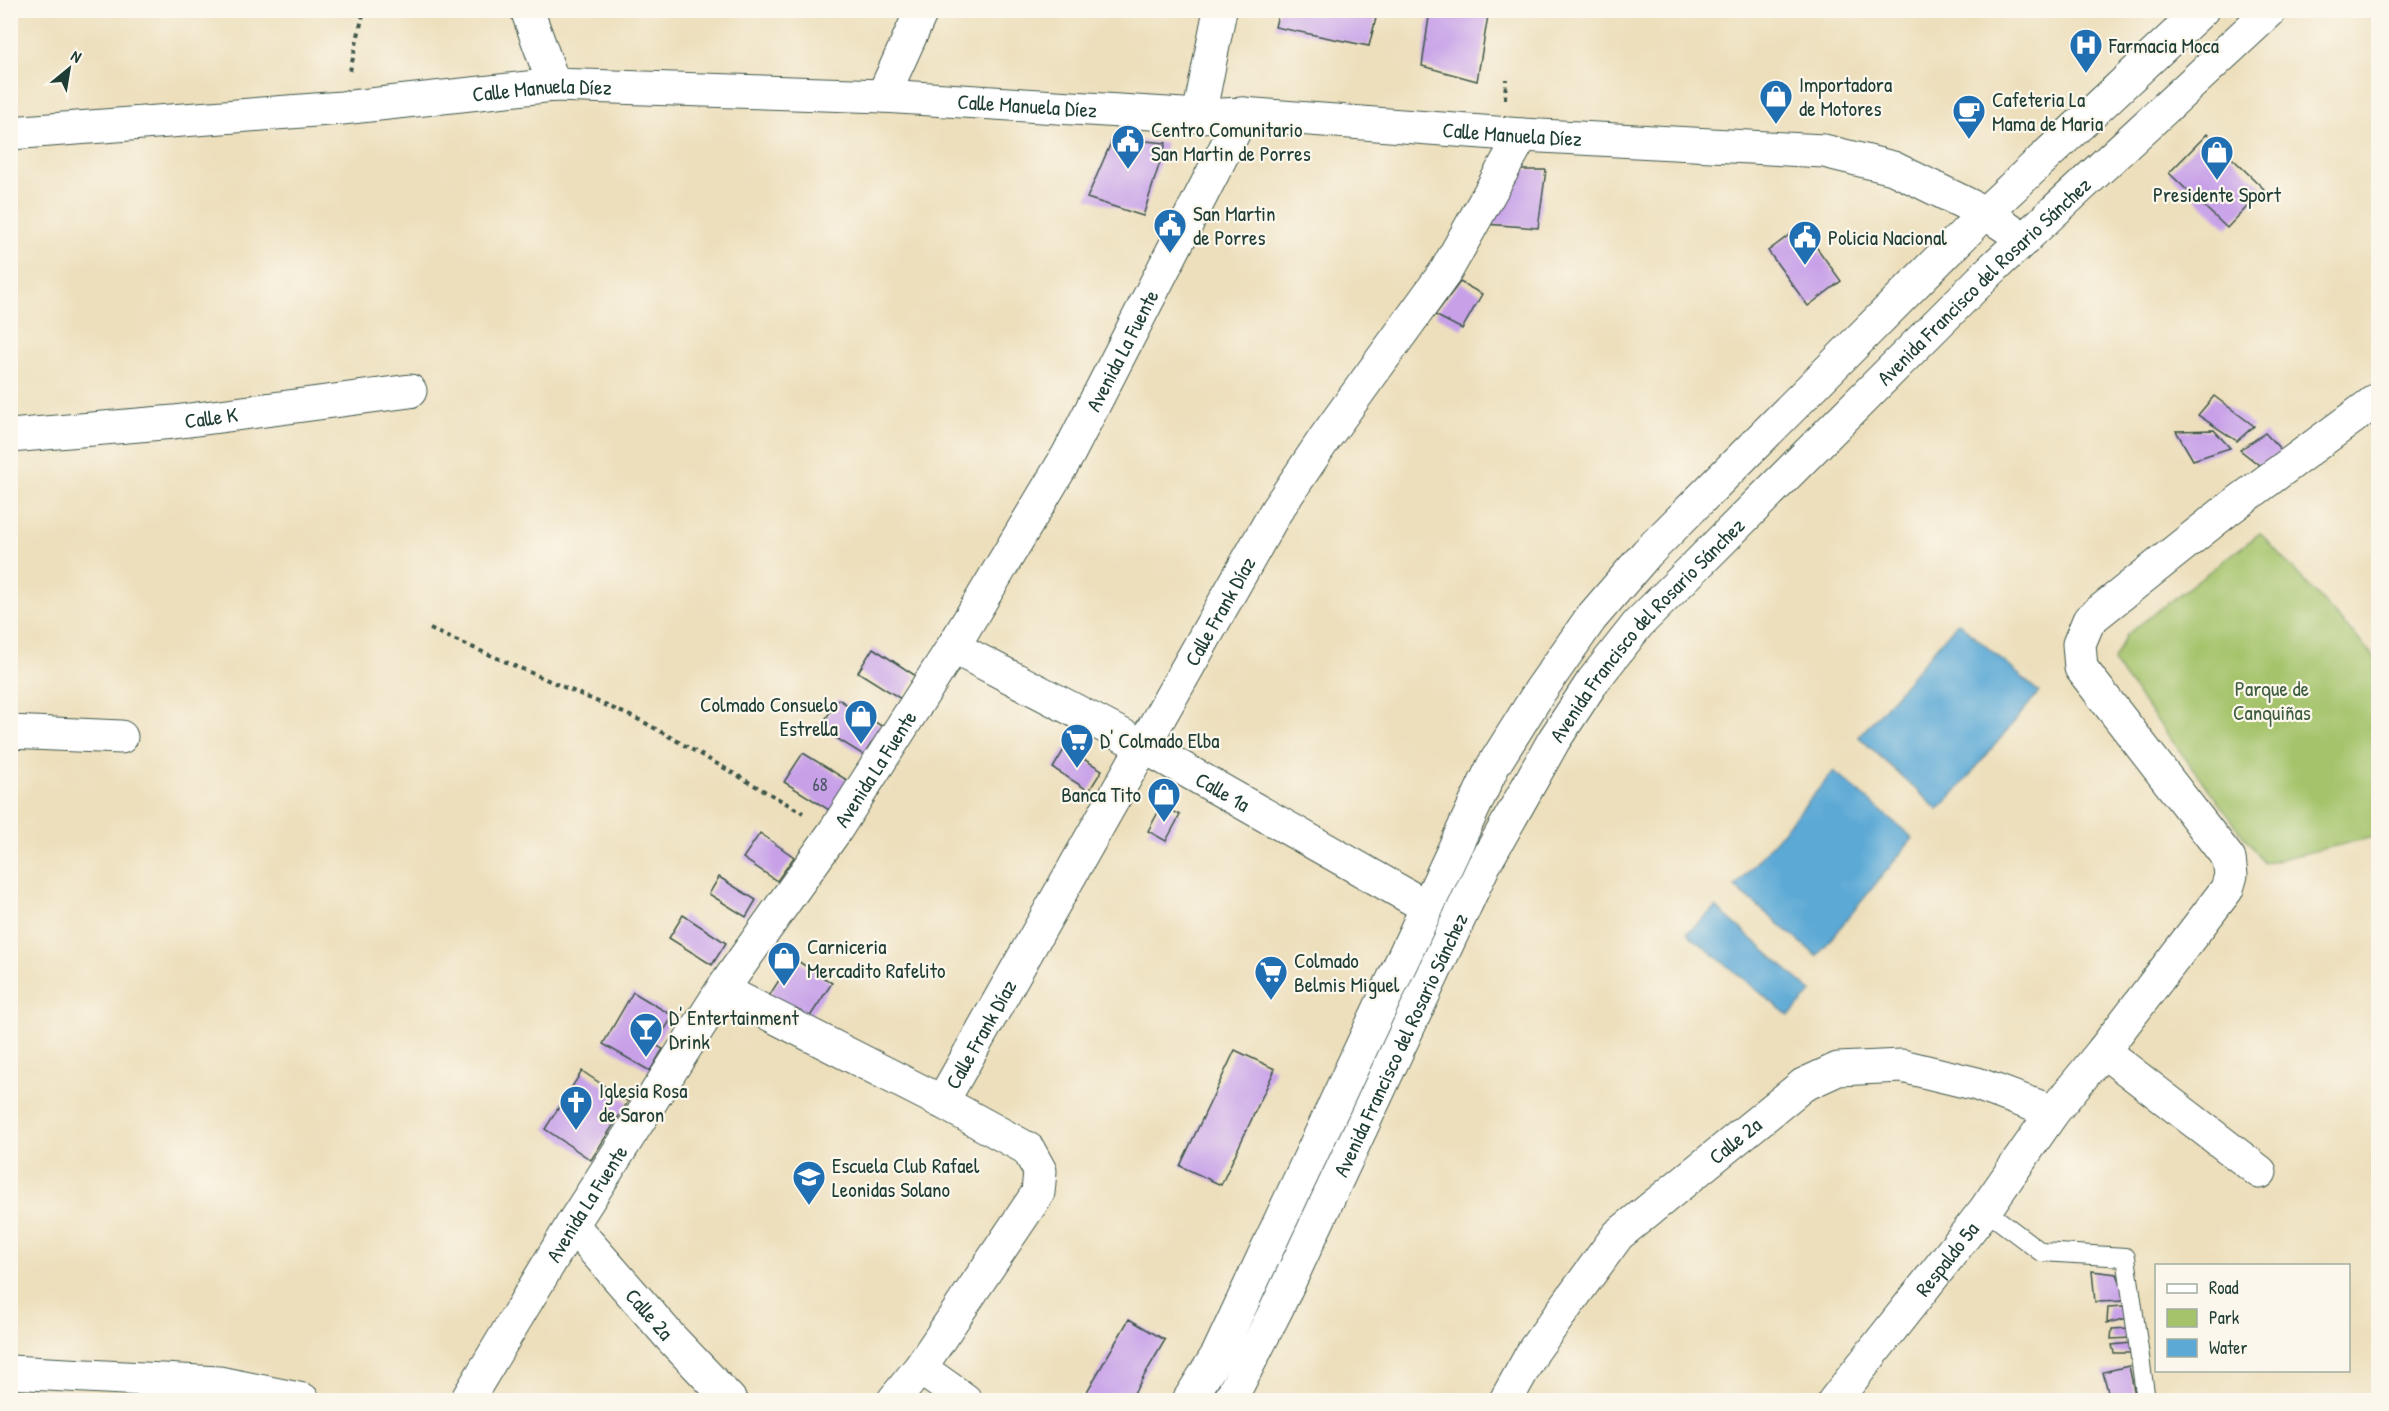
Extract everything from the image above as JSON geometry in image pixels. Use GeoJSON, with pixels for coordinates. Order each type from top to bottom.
{"type":"FeatureCollection","features":[{"type":"Feature","properties":{"kind":"street"},"geometry":{"type":"LineString","coordinates":[[527,10],[554,85]]}},
{"type":"Feature","properties":{"kind":"street"},"geometry":{"type":"LineString","coordinates":[[883,96],[922,10]]}},
{"type":"Feature","properties":{"kind":"street"},"geometry":{"type":"LineString","coordinates":[[1198,116],[1220,10]]}},
{"type":"Feature","properties":{"kind":"street","name":"Avenida Francisco del Rosario Sánchez"},"geometry":{"type":"LineString","coordinates":[[1189,1401],[1218,1354],[1493,766],[1540,691],[1591,618],[1647,553],[1985,213],[2202,10]]}},
{"type":"Feature","properties":{"kind":"street","name":"Avenida Francisco del Rosario Sánchez"},"geometry":{"type":"LineString","coordinates":[[1230,1401],[1277,1308],[1484,865],[1554,740],[1593,681],[1638,624],[1978,284],[2271,10]]}},
{"type":"Feature","properties":{"kind":"street","name":"Calle Manuela Díez"},"geometry":{"type":"LineString","coordinates":[[10,133],[342,108],[554,85],[883,96],[1198,116],[1243,114],[1522,135],[1824,151],[1893,168],[1985,213],[2025,239]]}},
{"type":"Feature","properties":{"kind":"street","name":"Avenida La Fuente"},"geometry":{"type":"LineString","coordinates":[[467,1401],[572,1225],[722,990],[835,831],[953,647],[1068,455],[1243,114]]}},
{"type":"Feature","properties":{"kind":"street","name":"Calle Frank Díaz"},"geometry":{"type":"LineString","coordinates":[[942,1102],[1276,511],[1325,438],[1446,271],[1522,135]]}},
{"type":"Feature","properties":{"kind":"street","name":"Calle K"},"geometry":{"type":"LineString","coordinates":[[10,436],[174,422],[410,391]]}},
{"type":"Feature","properties":{"kind":"street","name":"Respaldo 5a"},"geometry":{"type":"LineString","coordinates":[[1835,1401],[1985,1210],[2053,1112],[2103,1051],[2227,889],[2231,875],[2229,859],[2081,668],[2079,644],[2089,620],[2226,512],[2379,399]]}},
{"type":"Feature","properties":{"kind":"street","name":"Calle 1a"},"geometry":{"type":"LineString","coordinates":[[953,647],[1143,746],[1427,907]]}},
{"type":"Feature","properties":{"kind":"street"},"geometry":{"type":"LineString","coordinates":[[10,732],[121,737]]}},
{"type":"Feature","properties":{"kind":"street","name":"Calle Frank Díaz"},"geometry":{"type":"LineString","coordinates":[[722,990],[942,1102],[1028,1149],[1040,1171],[1038,1193],[920,1368],[894,1401]]}},
{"type":"Feature","properties":{"kind":"street"},"geometry":{"type":"LineString","coordinates":[[2103,1051],[2260,1172]]}},
{"type":"Feature","properties":{"kind":"street","name":"Calle 2a"},"geometry":{"type":"LineString","coordinates":[[1506,1401],[1534,1350],[1618,1235],[1803,1085],[1838,1069],[1902,1066],[1977,1084],[2053,1112]]}},
{"type":"Feature","properties":{"kind":"street","name":"Calle 2a"},"geometry":{"type":"LineString","coordinates":[[572,1225],[671,1338],[730,1401]]}},
{"type":"Feature","properties":{"kind":"street"},"geometry":{"type":"LineString","coordinates":[[920,1368],[965,1401]]}},
{"type":"Feature","properties":{"kind":"street"},"geometry":{"type":"LineString","coordinates":[[10,1372],[219,1383],[303,1401]]}},
{"type":"Feature","properties":{"kind":"lane"},"geometry":{"type":"LineString","coordinates":[[1985,1210],[2041,1252],[2126,1257],[2146,1401]]}},
{"type":"Feature","properties":{"kind":"path"},"geometry":{"type":"LineString","coordinates":[[342,108],[364,10]]}},
{"type":"Feature","properties":{"kind":"path"},"geometry":{"type":"LineString","coordinates":[[430,629],[642,721],[835,831]]}},
{"type":"Feature","properties":{"kind":"green space","name":"Parque de Canquiñas"},"geometry":{"type":"Polygon","coordinates":[[[2260,533],[2378,661],[2378,836],[2264,863],[2113,662],[2126,635],[2260,533]]]}},
{"type":"Feature","properties":{"kind":"water"},"geometry":{"type":"Polygon","coordinates":[[[1958,622],[2039,692],[1938,810],[1859,737],[1958,622]]]}},
{"type":"Feature","properties":{"kind":"water"},"geometry":{"type":"Polygon","coordinates":[[[1834,771],[1913,838],[1817,956],[1735,887],[1834,771]]]}},
{"type":"Feature","properties":{"kind":"water"},"geometry":{"type":"Polygon","coordinates":[[[1716,907],[1812,992],[1789,1016],[1687,933],[1716,907]]]}},
{"type":"Feature","properties":{"kind":"building"},"geometry":{"type":"Polygon","coordinates":[[[1279,10],[1378,10],[1369,46],[1275,27],[1279,10]]]}},
{"type":"Feature","properties":{"kind":"building"},"geometry":{"type":"Polygon","coordinates":[[[1430,10],[1489,10],[1477,81],[1422,66],[1430,10]]]}},
{"type":"Feature","properties":{"kind":"building","name":"Presidente Sport"},"geometry":{"type":"Polygon","coordinates":[[[2207,134],[2264,189],[2227,228],[2169,173],[2207,134]]]}},
{"type":"Feature","properties":{"kind":"building","name":"Centro Comunitario San Martin de Porres"},"geometry":{"type":"Polygon","coordinates":[[[1113,138],[1166,143],[1143,216],[1087,198],[1113,138]]]}},
{"type":"Feature","properties":{"kind":"building"},"geometry":{"type":"Polygon","coordinates":[[[1519,170],[1546,170],[1538,228],[1485,224],[1519,170]]]}},
{"type":"Feature","properties":{"kind":"building","name":"Policia Nacional"},"geometry":{"type":"Polygon","coordinates":[[[1801,226],[1841,281],[1808,306],[1768,251],[1801,226]]]}},
{"type":"Feature","properties":{"kind":"building"},"geometry":{"type":"Polygon","coordinates":[[[1460,282],[1482,294],[1462,329],[1435,315],[1460,282]]]}},
{"type":"Feature","properties":{"kind":"building"},"geometry":{"type":"Polygon","coordinates":[[[2214,396],[2254,426],[2237,441],[2198,415],[2214,396]]]}},
{"type":"Feature","properties":{"kind":"building"},"geometry":{"type":"Polygon","coordinates":[[[2214,430],[2230,448],[2193,460],[2176,431],[2214,430]]]}},
{"type":"Feature","properties":{"kind":"building"},"geometry":{"type":"Polygon","coordinates":[[[2265,433],[2284,453],[2263,468],[2240,450],[2265,433]]]}},
{"type":"Feature","properties":{"kind":"building"},"geometry":{"type":"Polygon","coordinates":[[[873,648],[916,676],[901,699],[858,672],[873,648]]]}},
{"type":"Feature","properties":{"kind":"building"},"geometry":{"type":"Polygon","coordinates":[[[838,699],[888,730],[870,759],[820,728],[838,699]]]}},
{"type":"Feature","properties":{"kind":"building","name":"D' Colmado Elba"},"geometry":{"type":"Polygon","coordinates":[[[1065,748],[1102,770],[1089,791],[1053,768],[1065,748]]]}},
{"type":"Feature","properties":{"kind":"building"},"geometry":{"type":"Polygon","coordinates":[[[803,753],[855,785],[837,815],[784,782],[803,753]]]}},
{"type":"Feature","properties":{"kind":"building","name":"Banca Tito"},"geometry":{"type":"Polygon","coordinates":[[[1162,805],[1180,815],[1166,841],[1148,831],[1162,805]]]}},
{"type":"Feature","properties":{"kind":"building"},"geometry":{"type":"Polygon","coordinates":[[[760,833],[794,857],[777,881],[743,858],[760,833]]]}},
{"type":"Feature","properties":{"kind":"building"},"geometry":{"type":"Polygon","coordinates":[[[719,877],[756,900],[746,917],[709,894],[719,877]]]}},
{"type":"Feature","properties":{"kind":"building"},"geometry":{"type":"Polygon","coordinates":[[[683,915],[726,943],[712,965],[669,938],[683,915]]]}},
{"type":"Feature","properties":{"kind":"building"},"geometry":{"type":"Polygon","coordinates":[[[793,958],[832,983],[807,1021],[769,996],[793,958]]]}},
{"type":"Feature","properties":{"kind":"building"},"geometry":{"type":"Polygon","coordinates":[[[633,992],[673,1016],[655,1045],[663,1049],[650,1071],[603,1044],[633,992]]]}},
{"type":"Feature","properties":{"kind":"building"},"geometry":{"type":"Polygon","coordinates":[[[1235,1050],[1275,1069],[1221,1185],[1180,1166],[1235,1050]]]}},
{"type":"Feature","properties":{"kind":"building"},"geometry":{"type":"Polygon","coordinates":[[[582,1071],[628,1102],[591,1160],[545,1129],[582,1071]]]}},
{"type":"Feature","properties":{"kind":"building"},"geometry":{"type":"Polygon","coordinates":[[[2092,1271],[2117,1274],[2128,1301],[2095,1302],[2092,1271]]]}},
{"type":"Feature","properties":{"kind":"building"},"geometry":{"type":"Polygon","coordinates":[[[2124,1306],[2128,1318],[2107,1323],[2108,1307],[2124,1306]]]}},
{"type":"Feature","properties":{"kind":"building"},"geometry":{"type":"Polygon","coordinates":[[[1129,1319],[1165,1340],[1130,1400],[1082,1400],[1129,1319]]]}},
{"type":"Feature","properties":{"kind":"building"},"geometry":{"type":"Polygon","coordinates":[[[2129,1328],[2131,1338],[2111,1339],[2112,1329],[2129,1328]]]}},
{"type":"Feature","properties":{"kind":"building"},"geometry":{"type":"Polygon","coordinates":[[[2131,1343],[2132,1353],[2114,1353],[2112,1345],[2131,1343]]]}},
{"type":"Feature","properties":{"kind":"building"},"geometry":{"type":"Polygon","coordinates":[[[2129,1366],[2136,1400],[2110,1400],[2103,1372],[2129,1366]]]}},
{"type":"Feature","properties":{"kind":"place","name":"Farmacia Moca"},"geometry":{"type":"Point","coordinates":[2086,74]}},
{"type":"Feature","properties":{"kind":"place","name":"Importadora de Motores"},"geometry":{"type":"Point","coordinates":[1776,125]}},
{"type":"Feature","properties":{"kind":"place","name":"Cafeteria La Mama de Maria"},"geometry":{"type":"Point","coordinates":[1969,140]}},
{"type":"Feature","properties":{"kind":"place","name":"Centro Comunitario San Martin de Porres"},"geometry":{"type":"Point","coordinates":[1128,170]}},
{"type":"Feature","properties":{"kind":"place","name":"Presidente Sport"},"geometry":{"type":"Point","coordinates":[2217,181]}},
{"type":"Feature","properties":{"kind":"place","name":"San Martin de Porres"},"geometry":{"type":"Point","coordinates":[1170,254]}},
{"type":"Feature","properties":{"kind":"place","name":"Policia Nacional"},"geometry":{"type":"Point","coordinates":[1805,266]}},
{"type":"Feature","properties":{"kind":"place","name":"Colmado Consuelo Estrella"},"geometry":{"type":"Point","coordinates":[861,745]}},
{"type":"Feature","properties":{"kind":"place","name":"D' Colmado Elba"},"geometry":{"type":"Point","coordinates":[1077,769]}},
{"type":"Feature","properties":{"kind":"place","name":"Banca Tito"},"geometry":{"type":"Point","coordinates":[1164,823]}},
{"type":"Feature","properties":{"kind":"place","name":"Carniceria Mercadito Rafelito"},"geometry":{"type":"Point","coordinates":[784,987]}},
{"type":"Feature","properties":{"kind":"place","name":"Colmado Belmis Miguel"},"geometry":{"type":"Point","coordinates":[1271,1001]}},
{"type":"Feature","properties":{"kind":"place","name":"D' Entertainment Drink"},"geometry":{"type":"Point","coordinates":[646,1058]}},
{"type":"Feature","properties":{"kind":"place","name":"Iglesia Rosa de Saron"},"geometry":{"type":"Point","coordinates":[576,1131]}},
{"type":"Feature","properties":{"kind":"place","name":"Escuela Club Rafael Leonidas Solano"},"geometry":{"type":"Point","coordinates":[809,1206]}}]}
